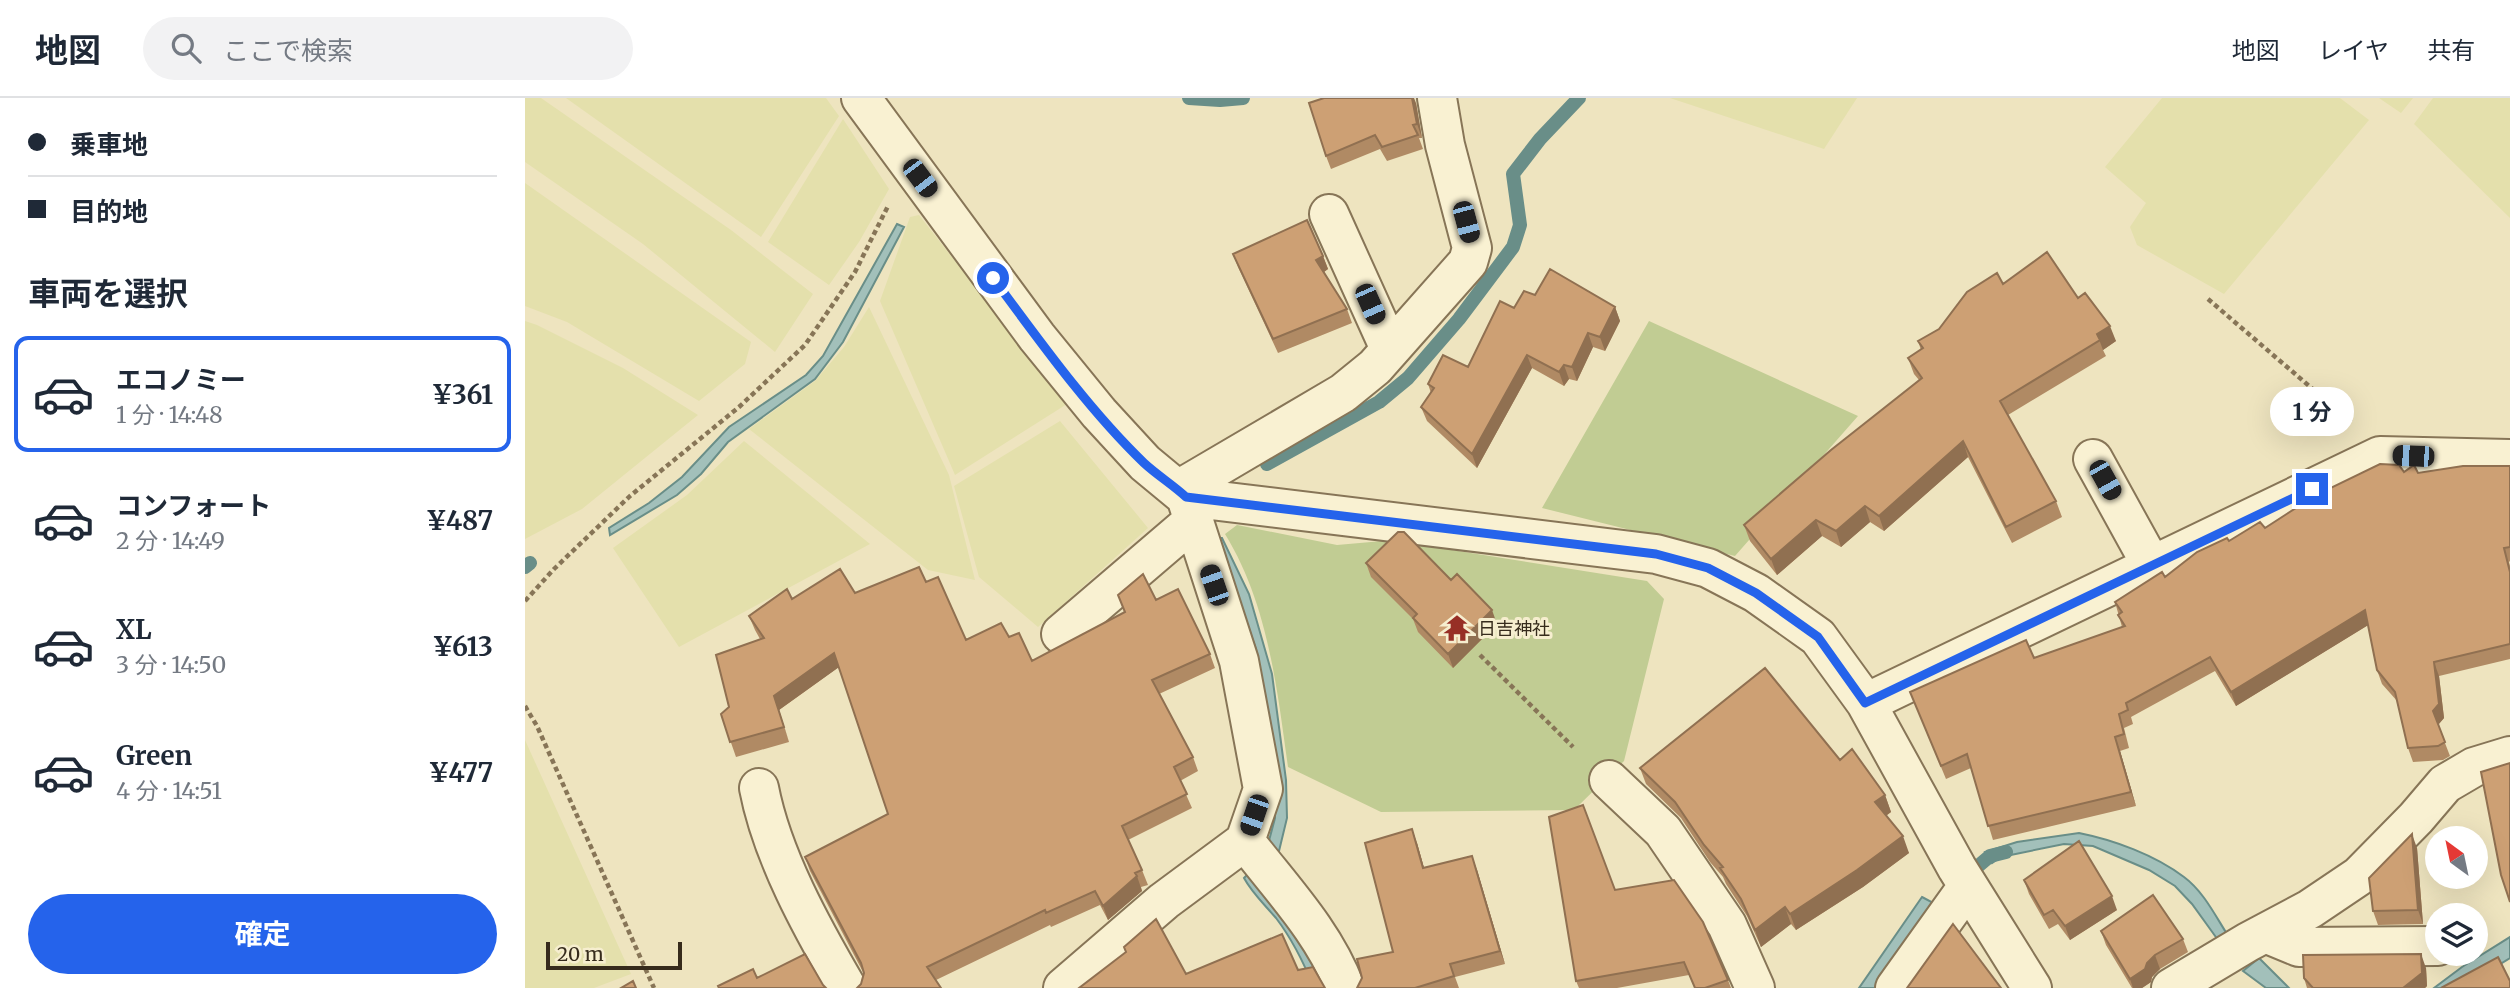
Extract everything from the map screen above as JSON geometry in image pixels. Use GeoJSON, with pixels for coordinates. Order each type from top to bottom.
{"type":"FeatureCollection","features":[{"type":"Feature","properties":{"kind":"street"},"geometry":{"type":"LineString","coordinates":[[862,98],[1037,337],[1090,402],[1145,463],[1186,503],[1240,661],[1263,789],[1254,851],[1293,900],[1338,967],[1345,988]]}},
{"type":"Feature","properties":{"kind":"street"},"geometry":{"type":"LineString","coordinates":[[1061,634],[1186,503],[1343,393],[1375,367],[1468,262],[1472,247],[1445,145],[1437,98]]}},
{"type":"Feature","properties":{"kind":"street"},"geometry":{"type":"LineString","coordinates":[[1329,214],[1390,349]]}},
{"type":"Feature","properties":{"kind":"street"},"geometry":{"type":"LineString","coordinates":[[1865,703],[2380,456],[2510,459]]}},
{"type":"Feature","properties":{"kind":"street"},"geometry":{"type":"LineString","coordinates":[[2093,458],[2151,566]]}},
{"type":"Feature","properties":{"kind":"street"},"geometry":{"type":"LineString","coordinates":[[1186,503],[1656,554],[1708,568],[1756,593],[1818,637],[1865,703],[1963,877],[2032,988]]}},
{"type":"Feature","properties":{"kind":"street"},"geometry":{"type":"LineString","coordinates":[[2171,988],[2310,909],[2359,876],[2445,784],[2474,767],[2510,756]]}},
{"type":"Feature","properties":{"kind":"street"},"geometry":{"type":"LineString","coordinates":[[1609,780],[1663,831],[1727,925],[1755,988]]}},
{"type":"Feature","properties":{"kind":"street"},"geometry":{"type":"LineString","coordinates":[[759,788],[765,819],[799,897],[847,988]]}},
{"type":"Feature","properties":{"kind":"street"},"geometry":{"type":"LineString","coordinates":[[1063,988],[1164,901],[1254,851]]}},
{"type":"Feature","properties":{"kind":"street"},"geometry":{"type":"LineString","coordinates":[[1895,988],[1963,877]]}},
{"type":"Feature","properties":{"kind":"street"},"geometry":{"type":"LineString","coordinates":[[2244,945],[2425,946]]}},
{"type":"Feature","properties":{"kind":"path"},"geometry":{"type":"LineString","coordinates":[[525,601],[554,569],[631,496],[739,407],[805,345],[855,272],[888,205],[920,178]]}},
{"type":"Feature","properties":{"kind":"path"},"geometry":{"type":"LineString","coordinates":[[2208,299],[2389,455]]}},
{"type":"Feature","properties":{"kind":"path"},"geometry":{"type":"LineString","coordinates":[[1480,655],[1573,747]]}},
{"type":"Feature","properties":{"kind":"path"},"geometry":{"type":"LineString","coordinates":[[525,706],[537,726],[654,988]]}},
{"type":"Feature","properties":{"kind":"shaded area"},"geometry":{"type":"Polygon","coordinates":[[[525,98],[541,98],[731,230],[813,294],[775,352],[643,244],[525,162],[525,98]]]}},
{"type":"Feature","properties":{"kind":"shaded area"},"geometry":{"type":"Polygon","coordinates":[[[566,98],[826,98],[839,116],[761,237],[566,98]]]}},
{"type":"Feature","properties":{"kind":"shaded area"},"geometry":{"type":"Polygon","coordinates":[[[1670,98],[1857,98],[1824,149],[1670,98]]]}},
{"type":"Feature","properties":{"kind":"shaded area"},"geometry":{"type":"Polygon","coordinates":[[[2162,98],[2340,98],[2369,120],[2224,294],[2137,245],[2130,227],[2146,203],[2105,167],[2162,98]]]}},
{"type":"Feature","properties":{"kind":"shaded area"},"geometry":{"type":"Polygon","coordinates":[[[2379,98],[2413,98],[2401,113],[2379,98]]]}},
{"type":"Feature","properties":{"kind":"shaded area"},"geometry":{"type":"Polygon","coordinates":[[[2433,98],[2510,98],[2510,218],[2414,124],[2433,98]]]}},
{"type":"Feature","properties":{"kind":"shaded area"},"geometry":{"type":"Polygon","coordinates":[[[843,119],[889,189],[859,242],[829,285],[768,242],[843,119]]]}},
{"type":"Feature","properties":{"kind":"shaded area"},"geometry":{"type":"Polygon","coordinates":[[[525,183],[751,342],[745,364],[699,401],[567,322],[525,306],[525,183]]]}},
{"type":"Feature","properties":{"kind":"shaded area"},"geometry":{"type":"Polygon","coordinates":[[[919,215],[1067,404],[955,475],[880,301],[910,217],[919,215]]]}},
{"type":"Feature","properties":{"kind":"shaded area"},"geometry":{"type":"Polygon","coordinates":[[[869,307],[949,475],[975,580],[928,570],[749,429],[815,381],[844,347],[869,307]]]}},
{"type":"Feature","properties":{"kind":"shaded area"},"geometry":{"type":"Polygon","coordinates":[[[525,321],[623,368],[698,415],[582,509],[525,539],[525,321]]]}},
{"type":"Feature","properties":{"kind":"shaded area"},"geometry":{"type":"Polygon","coordinates":[[[1060,421],[1148,528],[1038,627],[979,577],[954,486],[1060,421]]]}},
{"type":"Feature","properties":{"kind":"shaded area"},"geometry":{"type":"Polygon","coordinates":[[[744,441],[870,544],[679,647],[613,548],[687,495],[744,441]]]}},
{"type":"Feature","properties":{"kind":"shaded area"},"geometry":{"type":"Polygon","coordinates":[[[525,740],[631,974],[594,988],[525,988],[525,740]]]}},
{"type":"Feature","properties":{"kind":"green space"},"geometry":{"type":"Polygon","coordinates":[[[1649,321],[1858,416],[1735,556],[1542,508],[1649,321]]]}},
{"type":"Feature","properties":{"kind":"green space"},"geometry":{"type":"Polygon","coordinates":[[[1237,525],[1337,545],[1405,539],[1452,550],[1647,581],[1664,599],[1624,761],[1574,810],[1381,812],[1288,767],[1269,647],[1251,589],[1225,534],[1237,525]]]}},
{"type":"Feature","properties":{"kind":"water"},"geometry":{"type":"Polygon","coordinates":[[[897,224],[904,227],[843,342],[815,379],[728,442],[701,474],[677,495],[610,535],[609,528],[649,503],[682,477],[729,427],[806,375],[823,356],[897,224]]]}},
{"type":"Feature","properties":{"kind":"water"},"geometry":{"type":"Polygon","coordinates":[[[1217,538],[1222,538],[1249,594],[1272,674],[1286,780],[1287,818],[1279,851],[1267,848],[1275,818],[1275,801],[1256,649],[1217,538]]]}},
{"type":"Feature","properties":{"kind":"water"},"geometry":{"type":"Polygon","coordinates":[[[2079,833],[2134,849],[2173,869],[2197,889],[2227,934],[2218,940],[2175,886],[2149,870],[2093,846],[2064,844],[2001,857],[1992,863],[1985,852],[2017,842],[2079,833]]]}},
{"type":"Feature","properties":{"kind":"water"},"geometry":{"type":"Polygon","coordinates":[[[1249,873],[1312,955],[1325,988],[1314,988],[1287,934],[1244,878],[1249,873]]]}},
{"type":"Feature","properties":{"kind":"water"},"geometry":{"type":"Polygon","coordinates":[[[1922,897],[1941,907],[1885,988],[1859,988],[1922,897]]]}},
{"type":"Feature","properties":{"kind":"water"},"geometry":{"type":"Polygon","coordinates":[[[2510,937],[2510,958],[2461,988],[2434,988],[2464,966],[2488,966],[2488,951],[2510,937]]]}},
{"type":"Feature","properties":{"kind":"water"},"geometry":{"type":"Polygon","coordinates":[[[2259,958],[2289,988],[2266,988],[2243,971],[2259,958]]]}},
{"type":"Feature","properties":{"kind":"building"},"geometry":{"type":"Polygon","coordinates":[[[1324,98],[1412,98],[1417,124],[1413,125],[1418,135],[1382,147],[1375,135],[1326,156],[1309,103],[1324,98]]]}},
{"type":"Feature","properties":{"kind":"building"},"geometry":{"type":"Polygon","coordinates":[[[1307,220],[1323,256],[1316,260],[1347,309],[1273,339],[1233,254],[1307,220]]]}},
{"type":"Feature","properties":{"kind":"building"},"geometry":{"type":"Polygon","coordinates":[[[2047,252],[2078,298],[2085,293],[2110,326],[2097,334],[2100,340],[2000,401],[2056,501],[2006,527],[1963,441],[1879,516],[1865,506],[1836,531],[1816,520],[1771,559],[1744,525],[1831,450],[1922,378],[1908,358],[1923,348],[1918,341],[1939,329],[1967,292],[1997,273],[2003,284],[2047,252]]]}},
{"type":"Feature","properties":{"kind":"building"},"geometry":{"type":"Polygon","coordinates":[[[1550,269],[1615,307],[1600,337],[1588,333],[1572,367],[1564,365],[1559,372],[1527,355],[1472,454],[1421,407],[1434,388],[1428,384],[1443,355],[1468,367],[1500,301],[1514,308],[1524,291],[1535,295],[1550,269]]]}},
{"type":"Feature","properties":{"kind":"building"},"geometry":{"type":"Polygon","coordinates":[[[2380,464],[2399,465],[2404,472],[2414,465],[2418,473],[2463,466],[2510,466],[2510,547],[2504,548],[2510,572],[2510,644],[2434,662],[2439,704],[2433,711],[2445,742],[2438,746],[2408,748],[2395,692],[2377,670],[2365,610],[2231,692],[2210,657],[2126,703],[2128,710],[2119,714],[2124,734],[2115,737],[2131,792],[1988,826],[1967,754],[1941,766],[1910,692],[2026,640],[2034,658],[2125,626],[2118,615],[2122,612],[2115,602],[2162,572],[2165,577],[2197,552],[2227,538],[2229,541],[2260,522],[2265,528],[2316,495],[2380,464]]]}},
{"type":"Feature","properties":{"kind":"building"},"geometry":{"type":"Polygon","coordinates":[[[1398,532],[1404,532],[1451,580],[1457,574],[1492,610],[1448,654],[1413,618],[1417,614],[1366,563],[1398,532]]]}},
{"type":"Feature","properties":{"kind":"building"},"geometry":{"type":"Polygon","coordinates":[[[919,567],[926,582],[938,577],[966,640],[1001,623],[1009,637],[1019,633],[1032,661],[1125,612],[1118,595],[1143,574],[1156,600],[1178,589],[1210,654],[1152,680],[1193,757],[1174,767],[1187,794],[1122,826],[1142,870],[1135,873],[1137,876],[1103,906],[1095,891],[1046,913],[1045,910],[927,967],[941,988],[857,988],[864,973],[861,963],[805,857],[888,814],[834,653],[774,696],[784,727],[730,742],[721,714],[729,707],[716,655],[764,638],[749,616],[787,589],[792,599],[840,569],[855,593],[919,567]]]}},
{"type":"Feature","properties":{"kind":"building"},"geometry":{"type":"Polygon","coordinates":[[[1765,668],[1840,760],[1852,749],[1885,795],[1875,802],[1903,836],[1790,914],[1785,907],[1755,930],[1741,899],[1720,868],[1723,867],[1704,845],[1675,802],[1640,768],[1765,668]]]}},
{"type":"Feature","properties":{"kind":"building"},"geometry":{"type":"Polygon","coordinates":[[[2510,763],[2510,902],[2501,875],[2481,772],[2510,763]]]}},
{"type":"Feature","properties":{"kind":"building"},"geometry":{"type":"Polygon","coordinates":[[[1583,805],[1615,890],[1674,880],[1703,922],[1728,980],[1705,988],[1695,988],[1684,962],[1576,981],[1549,817],[1583,805]]]}},
{"type":"Feature","properties":{"kind":"building"},"geometry":{"type":"Polygon","coordinates":[[[1412,829],[1423,868],[1472,856],[1500,951],[1450,964],[1454,976],[1415,988],[1357,988],[1362,978],[1357,959],[1393,952],[1365,843],[1412,829]]]}},
{"type":"Feature","properties":{"kind":"building"},"geometry":{"type":"Polygon","coordinates":[[[2412,834],[2418,910],[2373,911],[2369,878],[2412,834]]]}},
{"type":"Feature","properties":{"kind":"building"},"geometry":{"type":"Polygon","coordinates":[[[2079,841],[2112,896],[2065,926],[2053,910],[2044,915],[2024,880],[2079,841]]]}},
{"type":"Feature","properties":{"kind":"building"},"geometry":{"type":"Polygon","coordinates":[[[2153,895],[2183,939],[2155,955],[2145,969],[2130,979],[2101,931],[2153,895]]]}},
{"type":"Feature","properties":{"kind":"building"},"geometry":{"type":"Polygon","coordinates":[[[1156,919],[1186,974],[1282,934],[1298,970],[1313,967],[1325,988],[1079,988],[1126,952],[1124,947],[1156,919]]]}},
{"type":"Feature","properties":{"kind":"building"},"geometry":{"type":"Polygon","coordinates":[[[1953,924],[2001,988],[1907,988],[1953,924]]]}},
{"type":"Feature","properties":{"kind":"building"},"geometry":{"type":"Polygon","coordinates":[[[805,954],[826,988],[718,986],[753,969],[757,978],[805,954]]]}},
{"type":"Feature","properties":{"kind":"building"},"geometry":{"type":"Polygon","coordinates":[[[2421,954],[2422,973],[2403,988],[2313,988],[2304,978],[2303,955],[2421,954]]]}},
{"type":"Feature","properties":{"kind":"building"},"geometry":{"type":"Polygon","coordinates":[[[2498,957],[2510,981],[2510,988],[2441,988],[2481,966],[2488,966],[2488,962],[2498,957]]]}},
{"type":"Feature","properties":{"kind":"building"},"geometry":{"type":"Polygon","coordinates":[[[633,981],[636,988],[621,988],[633,981]]]}},
{"type":"Feature","properties":{"kind":"waterway"},"geometry":{"type":"LineString","coordinates":[[1189,98],[1243,98]]}},
{"type":"Feature","properties":{"kind":"waterway"},"geometry":{"type":"LineString","coordinates":[[1267,464],[1379,402],[1408,378],[1459,319],[1513,247],[1520,225],[1513,174],[1540,139],[1579,98]]}},
{"type":"Feature","properties":{"kind":"waterway"},"geometry":{"type":"LineString","coordinates":[[525,567],[530,563]]}},
{"type":"Feature","properties":{"kind":"waterway"},"geometry":{"type":"LineString","coordinates":[[1964,878],[1990,856],[2006,852]]}},
{"type":"Feature","properties":{"kind":"place","name":"日吉神社"},"geometry":{"type":"Point","coordinates":[1457,628]}},
{"type":"Feature","properties":{"kind":"route"},"geometry":{"type":"LineString","coordinates":[[993,278],[1099,413],[1145,463],[1186,497],[1656,554],[1708,568],[1756,593],[1818,637],[1865,703],[2312,489]]}}]}
